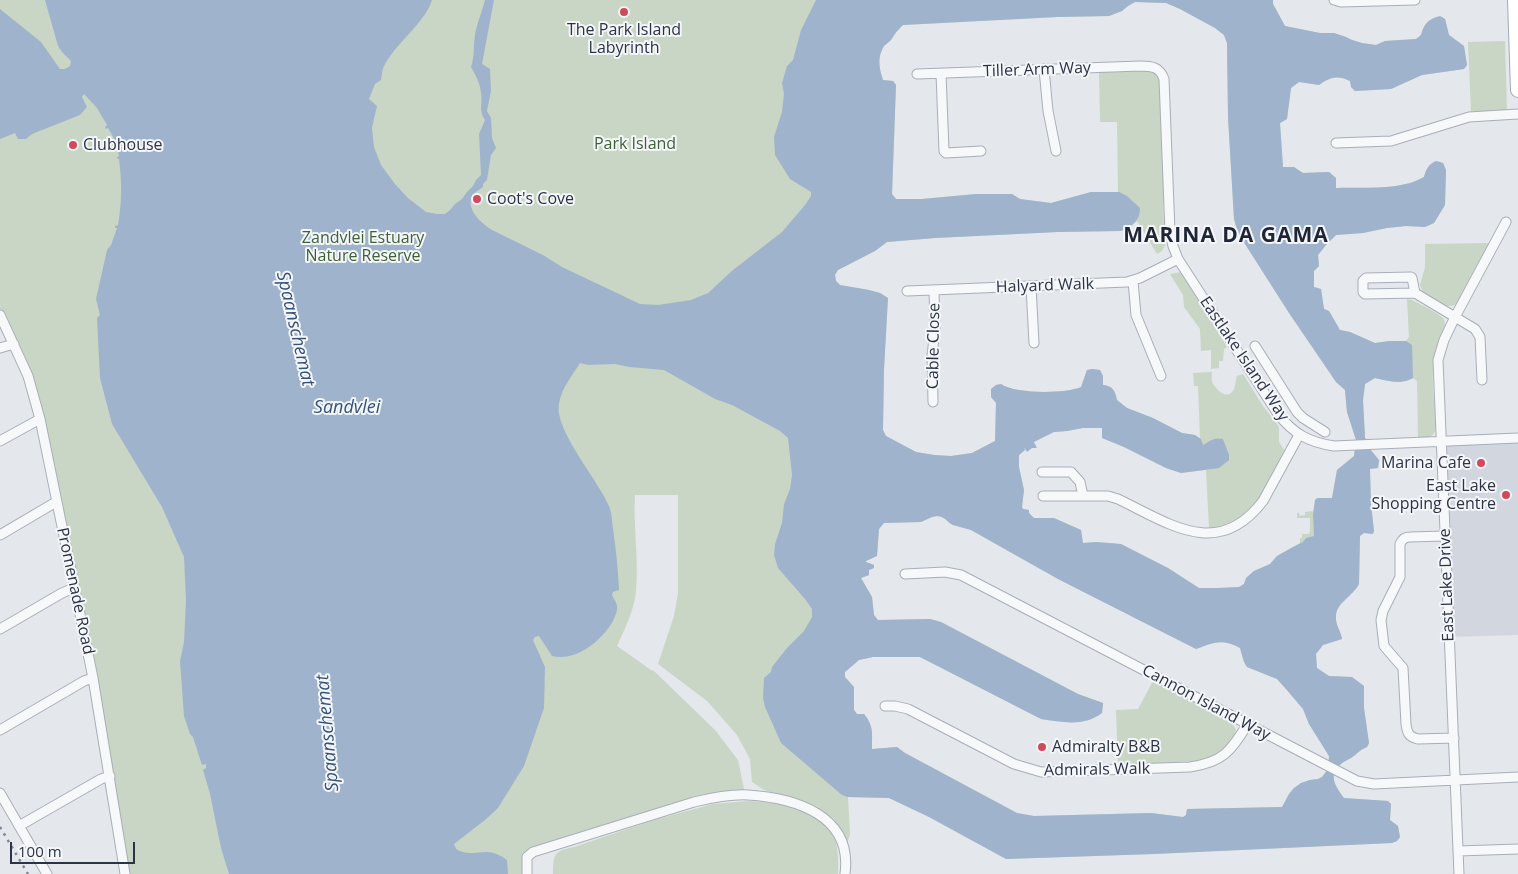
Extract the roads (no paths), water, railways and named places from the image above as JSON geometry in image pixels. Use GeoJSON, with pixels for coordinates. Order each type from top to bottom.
{"type":"FeatureCollection","features":[{"type":"Feature","properties":{"kind":"main road"},"geometry":{"type":"LineString","coordinates":[[1515,0],[1518,90]]}},
{"type":"Feature","properties":{"kind":"street"},"geometry":{"type":"LineString","coordinates":[[1334,0],[1341,2],[1415,0]]}},
{"type":"Feature","properties":{"kind":"street","name":"Tiller Arm Way"},"geometry":{"type":"LineString","coordinates":[[918,74],[1140,66],[1156,68]]}},
{"type":"Feature","properties":{"kind":"street","name":"Eastlake Island Way"},"geometry":{"type":"LineString","coordinates":[[1156,68],[1162,73],[1164,79],[1170,232],[1173,246],[1178,259],[1285,423],[1299,435],[1321,444],[1334,446],[1518,438]]}},
{"type":"Feature","properties":{"kind":"street"},"geometry":{"type":"LineString","coordinates":[[1044,69],[1048,111],[1056,151]]}},
{"type":"Feature","properties":{"kind":"street"},"geometry":{"type":"LineString","coordinates":[[941,74],[943,149],[946,153],[981,151]]}},
{"type":"Feature","properties":{"kind":"street"},"geometry":{"type":"LineString","coordinates":[[1336,143],[1391,141],[1469,117],[1518,114]]}},
{"type":"Feature","properties":{"kind":"street","name":"East Lake Drive"},"geometry":{"type":"LineString","coordinates":[[1459,874],[1438,360],[1444,340],[1455,317],[1506,222]]}},
{"type":"Feature","properties":{"kind":"street","name":"Halyard Walk"},"geometry":{"type":"LineString","coordinates":[[907,291],[1119,283],[1133,281],[1178,259]]}},
{"type":"Feature","properties":{"kind":"street"},"geometry":{"type":"LineString","coordinates":[[1415,293],[1412,278],[1410,277],[1366,278],[1363,281],[1363,292],[1365,294],[1415,293],[1473,327],[1480,337],[1482,380]]}},
{"type":"Feature","properties":{"kind":"street"},"geometry":{"type":"LineString","coordinates":[[1133,281],[1136,314],[1161,376]]}},
{"type":"Feature","properties":{"kind":"street"},"geometry":{"type":"LineString","coordinates":[[1031,286],[1034,343]]}},
{"type":"Feature","properties":{"kind":"street","name":"Cable Close"},"geometry":{"type":"LineString","coordinates":[[933,402],[934,290]]}},
{"type":"Feature","properties":{"kind":"street","name":"Promenade Road"},"geometry":{"type":"LineString","coordinates":[[0,315],[31,385],[40,419],[93,678],[125,874]]}},
{"type":"Feature","properties":{"kind":"street"},"geometry":{"type":"LineString","coordinates":[[0,348],[14,344]]}},
{"type":"Feature","properties":{"kind":"street"},"geometry":{"type":"LineString","coordinates":[[1255,346],[1296,412],[1325,432]]}},
{"type":"Feature","properties":{"kind":"street"},"geometry":{"type":"LineString","coordinates":[[1285,423],[1296,412]]}},
{"type":"Feature","properties":{"kind":"street"},"geometry":{"type":"LineString","coordinates":[[0,441],[40,419]]}},
{"type":"Feature","properties":{"kind":"street"},"geometry":{"type":"LineString","coordinates":[[1043,496],[1113,497],[1189,531],[1210,533],[1223,531],[1247,519],[1257,509],[1299,435]]}},
{"type":"Feature","properties":{"kind":"street"},"geometry":{"type":"LineString","coordinates":[[1042,472],[1071,472],[1080,482],[1083,496]]}},
{"type":"Feature","properties":{"kind":"street"},"geometry":{"type":"LineString","coordinates":[[0,535],[56,502]]}},
{"type":"Feature","properties":{"kind":"street"},"geometry":{"type":"LineString","coordinates":[[1445,536],[1410,536],[1401,541],[1400,577],[1383,611],[1381,620],[1384,646],[1403,668],[1408,733],[1413,738],[1418,739],[1454,738]]}},
{"type":"Feature","properties":{"kind":"street","name":"Cannon Island Way"},"geometry":{"type":"LineString","coordinates":[[905,574],[945,572],[961,575],[1357,781],[1374,784],[1518,778]]}},
{"type":"Feature","properties":{"kind":"street"},"geometry":{"type":"LineString","coordinates":[[0,629],[62,592],[74,588]]}},
{"type":"Feature","properties":{"kind":"street"},"geometry":{"type":"LineString","coordinates":[[0,730],[84,681],[93,678]]}},
{"type":"Feature","properties":{"kind":"street","name":"Admirals Walk"},"geometry":{"type":"LineString","coordinates":[[885,706],[908,709],[1014,764],[1041,772],[1190,767],[1205,764],[1219,758],[1233,747],[1248,725]]}},
{"type":"Feature","properties":{"kind":"street"},"geometry":{"type":"LineString","coordinates":[[19,826],[100,779],[110,776]]}},
{"type":"Feature","properties":{"kind":"street"},"geometry":{"type":"LineString","coordinates":[[0,793],[47,874]]}},
{"type":"Feature","properties":{"kind":"street"},"geometry":{"type":"LineString","coordinates":[[527,874],[527,857],[533,852],[700,801],[748,795],[790,802],[808,807],[818,813],[828,822],[845,850],[845,874]]}},
{"type":"Feature","properties":{"kind":"street"},"geometry":{"type":"LineString","coordinates":[[1458,851],[1518,850]]}},
{"type":"Feature","properties":{"kind":"water","name":"Sandvlei"},"geometry":{"type":"Polygon","coordinates":[[[45,0],[432,0],[417,25],[390,56],[385,64],[381,80],[375,84],[369,99],[377,106],[372,128],[374,147],[381,165],[408,198],[426,212],[445,214],[462,199],[481,175],[479,134],[485,120],[481,110],[480,86],[471,67],[474,40],[485,0],[494,0],[482,64],[490,69],[491,91],[487,111],[491,118],[492,138],[496,148],[491,155],[487,180],[483,187],[473,194],[471,201],[472,210],[482,223],[492,230],[543,255],[562,267],[640,304],[658,305],[691,300],[708,293],[733,270],[782,232],[811,196],[811,192],[790,179],[775,155],[774,137],[782,112],[784,94],[782,83],[787,66],[793,60],[801,30],[816,0],[1273,0],[1273,4],[1285,26],[1320,33],[1334,33],[1362,43],[1376,45],[1385,41],[1416,39],[1421,35],[1427,22],[1440,16],[1445,19],[1449,35],[1464,46],[1467,65],[1464,69],[1422,75],[1391,89],[1355,91],[1351,87],[1350,81],[1338,78],[1327,80],[1319,85],[1299,82],[1291,88],[1287,119],[1280,123],[1283,167],[1294,167],[1303,173],[1329,172],[1336,178],[1336,188],[1382,187],[1404,184],[1424,177],[1428,167],[1436,161],[1443,163],[1446,170],[1445,205],[1434,223],[1425,227],[1406,226],[1336,235],[1318,255],[1319,266],[1314,271],[1314,287],[1321,289],[1324,309],[1329,311],[1340,330],[1350,332],[1375,343],[1406,341],[1412,345],[1413,378],[1399,382],[1375,378],[1365,384],[1363,400],[1365,438],[1370,449],[1379,460],[1378,468],[1370,469],[1374,531],[1373,534],[1364,533],[1360,536],[1359,584],[1337,611],[1336,622],[1342,639],[1323,645],[1316,654],[1317,668],[1329,676],[1352,677],[1364,686],[1364,708],[1369,743],[1367,747],[1337,768],[1334,772],[1334,781],[1344,798],[1388,801],[1391,804],[1390,820],[1398,826],[1400,837],[1392,843],[1006,859],[929,817],[889,798],[848,797],[842,795],[781,743],[763,698],[764,678],[771,672],[772,667],[787,648],[804,631],[812,617],[812,609],[778,568],[774,555],[792,475],[788,438],[780,431],[732,405],[715,399],[664,370],[615,364],[588,365],[580,363],[562,393],[559,415],[570,441],[610,509],[619,590],[613,592],[612,595],[617,609],[613,621],[602,635],[588,648],[571,656],[552,656],[539,636],[533,640],[545,667],[544,708],[524,766],[498,808],[454,844],[456,849],[462,852],[486,852],[499,855],[507,860],[508,874],[229,874],[203,770],[206,768],[206,764],[202,765],[184,716],[180,661],[184,642],[186,600],[184,557],[162,507],[112,424],[100,378],[97,318],[100,315],[96,299],[107,250],[111,245],[117,228],[115,226],[118,225],[121,184],[119,159],[116,158],[119,156],[116,142],[108,128],[106,129],[107,125],[97,108],[84,94],[82,97],[87,107],[80,115],[32,134],[26,139],[18,139],[15,133],[0,139],[0,9],[41,42],[60,69],[65,69],[70,66],[71,61],[58,46],[45,0]],[[1135,2],[1122,11],[1109,16],[903,25],[884,46],[880,54],[879,63],[883,80],[893,81],[896,85],[892,194],[896,199],[922,199],[976,194],[1012,194],[1020,199],[1051,203],[1091,192],[1119,192],[1127,196],[1140,208],[1139,216],[1135,223],[1121,231],[1058,232],[887,242],[875,251],[838,270],[835,275],[836,281],[840,285],[869,290],[880,293],[888,298],[883,430],[886,436],[916,452],[951,456],[972,453],[995,441],[996,403],[991,397],[991,389],[996,385],[1001,384],[1017,390],[1028,391],[1064,391],[1081,387],[1087,370],[1092,369],[1100,370],[1103,376],[1103,385],[1111,388],[1117,400],[1127,408],[1153,418],[1182,433],[1195,435],[1201,439],[1203,445],[1215,439],[1223,439],[1229,460],[1219,468],[1181,473],[1166,468],[1102,438],[1102,428],[1083,428],[1054,432],[1034,442],[1037,448],[1032,448],[1027,452],[1024,447],[1025,450],[1019,455],[1019,467],[1024,490],[1022,507],[1029,510],[1029,513],[1034,518],[1054,518],[1081,530],[1083,543],[1121,544],[1168,568],[1199,588],[1239,587],[1244,584],[1246,578],[1254,571],[1270,564],[1277,556],[1303,542],[1306,538],[1314,536],[1313,514],[1315,500],[1318,498],[1332,498],[1337,470],[1354,456],[1356,440],[1347,412],[1345,390],[1336,382],[1238,233],[1234,219],[1228,117],[1227,43],[1224,35],[1215,28],[1166,3],[1135,2]],[[932,517],[921,522],[884,523],[879,529],[877,556],[866,561],[874,565],[874,568],[869,570],[869,575],[861,578],[872,597],[874,615],[878,620],[930,619],[941,622],[1078,694],[1103,703],[1102,713],[1080,722],[1041,719],[920,657],[873,657],[859,660],[845,672],[845,677],[854,687],[854,710],[857,714],[864,714],[871,726],[872,749],[897,747],[1017,813],[1034,816],[1151,813],[1183,817],[1186,815],[1187,809],[1282,807],[1294,788],[1301,783],[1322,777],[1328,769],[1329,756],[1309,724],[1303,709],[1277,679],[1247,667],[1240,648],[1228,643],[1217,642],[1196,649],[1058,579],[971,530],[951,524],[943,517],[932,517]]]}},
{"type":"Feature","properties":{"kind":"railway"},"geometry":{"type":"LineString","coordinates":[[0,827],[28,874]]}},
{"type":"Feature","properties":{"kind":"place","name":"The Park Island Labyrinth"},"geometry":{"type":"Point","coordinates":[624,12]}},
{"type":"Feature","properties":{"kind":"place","name":"Clubhouse"},"geometry":{"type":"Point","coordinates":[73,145]}},
{"type":"Feature","properties":{"kind":"place","name":"Coot's Cove"},"geometry":{"type":"Point","coordinates":[477,199]}},
{"type":"Feature","properties":{"kind":"place","name":"Marina Cafe"},"geometry":{"type":"Point","coordinates":[1481,463]}},
{"type":"Feature","properties":{"kind":"place","name":"East Lake Shopping Centre"},"geometry":{"type":"Point","coordinates":[1506,495]}},
{"type":"Feature","properties":{"kind":"place","name":"Admiralty B&B"},"geometry":{"type":"Point","coordinates":[1042,747]}},
{"type":"Feature","properties":{"kind":"district","name":"MARINA DA GAMA"},"geometry":{"type":"Point","coordinates":[1226,236]}},
{"type":"Feature","properties":{"kind":"park label","name":"Park Island"},"geometry":{"type":"Point","coordinates":[635,144]}},
{"type":"Feature","properties":{"kind":"park label","name":"Zandvlei Estuary Nature Reserve"},"geometry":{"type":"Point","coordinates":[363,247]}},
{"type":"Feature","properties":{"kind":"water label","name":"Spaanschemat"},"geometry":{"type":"Point","coordinates":[295,329]}},
{"type":"Feature","properties":{"kind":"water label","name":"Spaanschemat"},"geometry":{"type":"Point","coordinates":[328,733]}}]}
